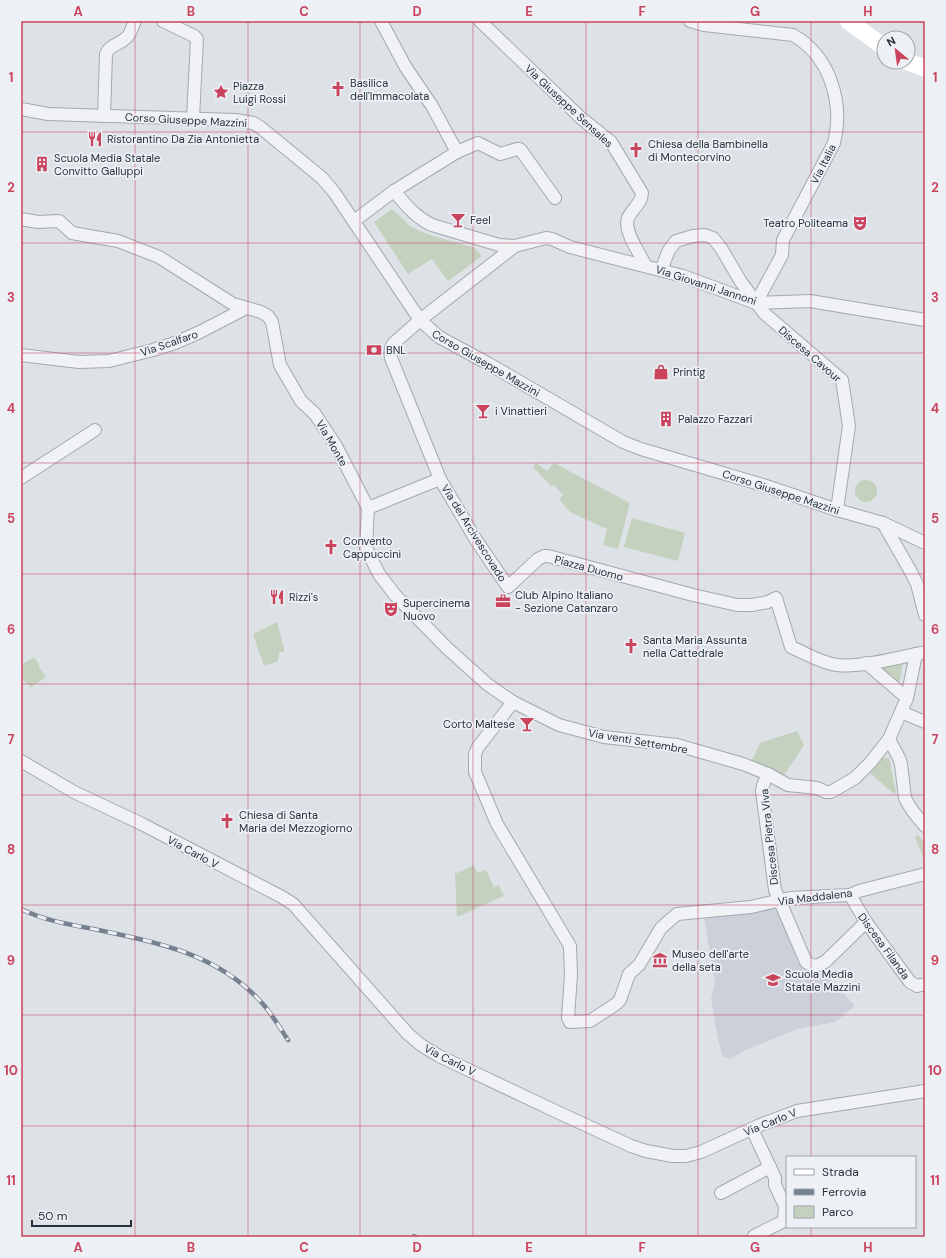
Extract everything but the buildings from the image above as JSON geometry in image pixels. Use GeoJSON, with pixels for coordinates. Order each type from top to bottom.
{"type":"FeatureCollection","features":[{"type":"Feature","properties":{"kind":"street"},"geometry":{"type":"LineString","coordinates":[[104,116],[107,51],[110,47],[129,36],[135,21]]}},
{"type":"Feature","properties":{"kind":"street"},"geometry":{"type":"LineString","coordinates":[[163,21],[194,36],[197,39],[193,118]]}},
{"type":"Feature","properties":{"kind":"street"},"geometry":{"type":"LineString","coordinates":[[381,21],[405,66],[432,106],[457,152]]}},
{"type":"Feature","properties":{"kind":"street","name":"Via Giuseppe Sensales"},"geometry":{"type":"LineString","coordinates":[[480,21],[581,118],[611,142],[642,193],[642,199],[628,218],[628,228],[630,237],[645,265]]}},
{"type":"Feature","properties":{"kind":"street","name":"Via Italia"},"geometry":{"type":"LineString","coordinates":[[690,21],[704,25],[793,35],[803,41],[821,61],[827,70],[834,92],[838,119],[834,143],[783,240],[782,255],[756,303]]}},
{"type":"Feature","properties":{"kind":"street"},"geometry":{"type":"LineString","coordinates":[[848,21],[876,42]]}},
{"type":"Feature","properties":{"kind":"street","name":"Corso Giuseppe Mazzini"},"geometry":{"type":"LineString","coordinates":[[21,109],[48,114],[244,120],[260,127],[322,178],[334,192],[420,320],[439,337],[623,442],[641,449],[883,523],[925,543]]}},
{"type":"Feature","properties":{"kind":"street"},"geometry":{"type":"LineString","coordinates":[[354,221],[394,191],[457,152],[478,143],[500,154],[517,149],[522,150],[555,198]]}},
{"type":"Feature","properties":{"kind":"street"},"geometry":{"type":"LineString","coordinates":[[394,191],[415,215],[428,223],[487,242],[499,245],[514,246]]}},
{"type":"Feature","properties":{"kind":"street"},"geometry":{"type":"LineString","coordinates":[[21,219],[38,222],[59,221],[72,233],[118,241],[159,257],[224,299],[233,304],[246,308]]}},
{"type":"Feature","properties":{"kind":"street","name":"Discesa Cavour"},"geometry":{"type":"LineString","coordinates":[[661,270],[669,250],[676,241],[686,237],[705,235],[713,238],[741,282],[764,313],[842,380],[849,426],[837,510]]}},
{"type":"Feature","properties":{"kind":"street","name":"Via Giovanni Jannoni"},"geometry":{"type":"LineString","coordinates":[[514,246],[540,239],[552,239],[570,247],[645,265],[682,276],[756,303],[810,301],[925,320]]}},
{"type":"Feature","properties":{"kind":"street","name":"Via del Arcivescovado"},"geometry":{"type":"LineString","coordinates":[[508,587],[476,540],[440,479],[391,358],[391,348],[393,344],[420,320],[514,246]]}},
{"type":"Feature","properties":{"kind":"street"},"geometry":{"type":"LineString","coordinates":[[730,293],[741,282]]}},
{"type":"Feature","properties":{"kind":"street","name":"Via Monte"},"geometry":{"type":"LineString","coordinates":[[246,308],[265,313],[272,322],[280,365],[301,401],[315,414],[336,446],[368,508]]}},
{"type":"Feature","properties":{"kind":"street","name":"Via Scalfaro"},"geometry":{"type":"LineString","coordinates":[[21,355],[79,362],[109,361],[175,343],[246,308]]}},
{"type":"Feature","properties":{"kind":"street"},"geometry":{"type":"LineString","coordinates":[[21,478],[95,430]]}},
{"type":"Feature","properties":{"kind":"street"},"geometry":{"type":"LineString","coordinates":[[368,508],[440,479]]}},
{"type":"Feature","properties":{"kind":"street","name":"Via venti Settembre"},"geometry":{"type":"LineString","coordinates":[[368,508],[366,548],[379,574],[395,595],[446,648],[487,684],[513,702],[559,726],[604,736],[677,745],[743,764],[768,774],[788,785],[817,788],[826,792],[831,792],[855,778],[870,763],[888,739],[907,698],[920,653]]}},
{"type":"Feature","properties":{"kind":"street"},"geometry":{"type":"LineString","coordinates":[[883,523],[917,584],[925,615]]}},
{"type":"Feature","properties":{"kind":"street","name":"Piazza Duomo"},"geometry":{"type":"LineString","coordinates":[[508,587],[538,558],[544,556],[737,605],[752,605],[768,602],[776,598],[791,647],[828,663],[837,665],[866,663]]}},
{"type":"Feature","properties":{"kind":"street"},"geometry":{"type":"LineString","coordinates":[[866,663],[920,653]]}},
{"type":"Feature","properties":{"kind":"street"},"geometry":{"type":"LineString","coordinates":[[866,663],[907,698]]}},
{"type":"Feature","properties":{"kind":"street","name":"Via Maddalena"},"geometry":{"type":"LineString","coordinates":[[513,702],[478,747],[474,765],[477,779],[497,824],[570,946],[571,975],[569,1021],[590,1021],[618,1002],[629,974],[639,965],[661,928],[674,916],[681,913],[751,907],[790,898],[850,895],[859,891],[925,874]]}},
{"type":"Feature","properties":{"kind":"street"},"geometry":{"type":"LineString","coordinates":[[901,712],[925,722]]}},
{"type":"Feature","properties":{"kind":"street"},"geometry":{"type":"LineString","coordinates":[[888,739],[899,758],[907,803],[914,814],[925,826]]}},
{"type":"Feature","properties":{"kind":"street","name":"Via Carlo V"},"geometry":{"type":"LineString","coordinates":[[21,761],[74,792],[142,824],[293,904],[408,1034],[421,1045],[439,1056],[620,1141],[652,1152],[673,1156],[686,1156],[701,1152],[797,1111],[925,1091]]}},
{"type":"Feature","properties":{"kind":"street","name":"Discesa Pietra Viva"},"geometry":{"type":"LineString","coordinates":[[768,774],[762,791],[775,890],[805,960],[812,965],[818,965],[825,962],[866,922]]}},
{"type":"Feature","properties":{"kind":"street","name":"Discesa Filanda"},"geometry":{"type":"LineString","coordinates":[[850,895],[866,922],[910,982],[916,986],[925,984]]}},
{"type":"Feature","properties":{"kind":"street"},"geometry":{"type":"LineString","coordinates":[[752,1129],[775,1178],[775,1186],[786,1205],[784,1220],[754,1236]]}},
{"type":"Feature","properties":{"kind":"street"},"geometry":{"type":"LineString","coordinates":[[721,1193],[770,1167]]}},
{"type":"Feature","properties":{"kind":"shaded area","name":"Scuola Media Statale Mazzini"},"geometry":{"type":"Polygon","coordinates":[[[778,909],[798,963],[805,970],[812,970],[828,976],[855,1006],[835,1022],[797,1029],[744,1051],[730,1059],[722,1056],[716,1029],[711,999],[715,984],[704,918],[778,909]]]}},
{"type":"Feature","properties":{"kind":"green space"},"geometry":{"type":"Polygon","coordinates":[[[392,209],[411,227],[430,235],[475,248],[482,256],[448,281],[432,259],[408,274],[374,222],[392,209]]]}},
{"type":"Feature","properties":{"kind":"green space"},"geometry":{"type":"Polygon","coordinates":[[[536,463],[547,471],[554,463],[630,503],[618,549],[603,545],[607,529],[570,512],[559,499],[563,495],[554,485],[552,487],[533,467],[536,463]]]}},
{"type":"Feature","properties":{"kind":"green space"},"geometry":{"type":"Polygon","coordinates":[[[866,480],[874,483],[877,491],[874,499],[866,502],[858,499],[855,491],[858,483],[866,480]]]}},
{"type":"Feature","properties":{"kind":"green space"},"geometry":{"type":"Polygon","coordinates":[[[632,518],[685,533],[678,561],[624,547],[632,518]]]}},
{"type":"Feature","properties":{"kind":"green space"},"geometry":{"type":"Polygon","coordinates":[[[277,622],[284,652],[279,652],[278,661],[264,666],[253,634],[277,622]]]}},
{"type":"Feature","properties":{"kind":"green space"},"geometry":{"type":"Polygon","coordinates":[[[34,657],[46,677],[31,687],[21,679],[21,665],[34,657]]]}},
{"type":"Feature","properties":{"kind":"green space"},"geometry":{"type":"Polygon","coordinates":[[[903,664],[899,683],[878,668],[879,666],[903,664]]]}},
{"type":"Feature","properties":{"kind":"green space"},"geometry":{"type":"Polygon","coordinates":[[[797,731],[804,745],[783,777],[750,764],[760,743],[797,731]]]}},
{"type":"Feature","properties":{"kind":"green space"},"geometry":{"type":"Polygon","coordinates":[[[883,758],[889,758],[896,792],[894,794],[870,773],[883,758]]]}},
{"type":"Feature","properties":{"kind":"green space"},"geometry":{"type":"Polygon","coordinates":[[[918,835],[925,843],[925,862],[915,837],[918,835]]]}},
{"type":"Feature","properties":{"kind":"green space"},"geometry":{"type":"Polygon","coordinates":[[[474,865],[477,873],[486,870],[494,887],[499,885],[504,896],[457,917],[455,874],[474,865]]]}},
{"type":"Feature","properties":{"kind":"railway"},"geometry":{"type":"LineString","coordinates":[[21,909],[51,920],[168,947],[209,963],[246,987],[266,1007],[288,1040]]}},
{"type":"Feature","properties":{"kind":"place","name":"Basilica dell'Immacolata"},"geometry":{"type":"Point","coordinates":[338,89]}},
{"type":"Feature","properties":{"kind":"place","name":"Piazza Luigi Rossi"},"geometry":{"type":"Point","coordinates":[221,92]}},
{"type":"Feature","properties":{"kind":"place","name":"Ristorantino Da Zia Antonietta"},"geometry":{"type":"Point","coordinates":[95,139]}},
{"type":"Feature","properties":{"kind":"place","name":"Chiesa della Bambinella di Montecorvino"},"geometry":{"type":"Point","coordinates":[636,150]}},
{"type":"Feature","properties":{"kind":"place","name":"Scuola Media Statale Convitto Galluppi"},"geometry":{"type":"Point","coordinates":[42,164]}},
{"type":"Feature","properties":{"kind":"place","name":"Feel"},"geometry":{"type":"Point","coordinates":[458,220]}},
{"type":"Feature","properties":{"kind":"place","name":"Teatro Politeama"},"geometry":{"type":"Point","coordinates":[860,223]}},
{"type":"Feature","properties":{"kind":"place","name":"BNL"},"geometry":{"type":"Point","coordinates":[374,350]}},
{"type":"Feature","properties":{"kind":"place","name":"Printig"},"geometry":{"type":"Point","coordinates":[661,372]}},
{"type":"Feature","properties":{"kind":"place","name":"i Vinattieri"},"geometry":{"type":"Point","coordinates":[483,411]}},
{"type":"Feature","properties":{"kind":"place","name":"Palazzo Fazzari"},"geometry":{"type":"Point","coordinates":[666,419]}},
{"type":"Feature","properties":{"kind":"place","name":"Convento Cappuccini"},"geometry":{"type":"Point","coordinates":[331,547]}},
{"type":"Feature","properties":{"kind":"place","name":"Rizzi's"},"geometry":{"type":"Point","coordinates":[277,597]}},
{"type":"Feature","properties":{"kind":"place","name":"Club Alpino Italiano - Sezione Catanzaro"},"geometry":{"type":"Point","coordinates":[503,601]}},
{"type":"Feature","properties":{"kind":"place","name":"Supercinema Nuovo"},"geometry":{"type":"Point","coordinates":[391,609]}},
{"type":"Feature","properties":{"kind":"place","name":"Santa Maria Assunta nella Cattedrale"},"geometry":{"type":"Point","coordinates":[631,646]}},
{"type":"Feature","properties":{"kind":"place","name":"Corto Maltese"},"geometry":{"type":"Point","coordinates":[527,724]}},
{"type":"Feature","properties":{"kind":"place","name":"Chiesa di Santa Maria del Mezzogiorno"},"geometry":{"type":"Point","coordinates":[227,821]}},
{"type":"Feature","properties":{"kind":"place","name":"Museo dell'arte della seta"},"geometry":{"type":"Point","coordinates":[660,960]}},
{"type":"Feature","properties":{"kind":"place","name":"Scuola Media Statale Mazzini"},"geometry":{"type":"Point","coordinates":[773,980]}}]}
